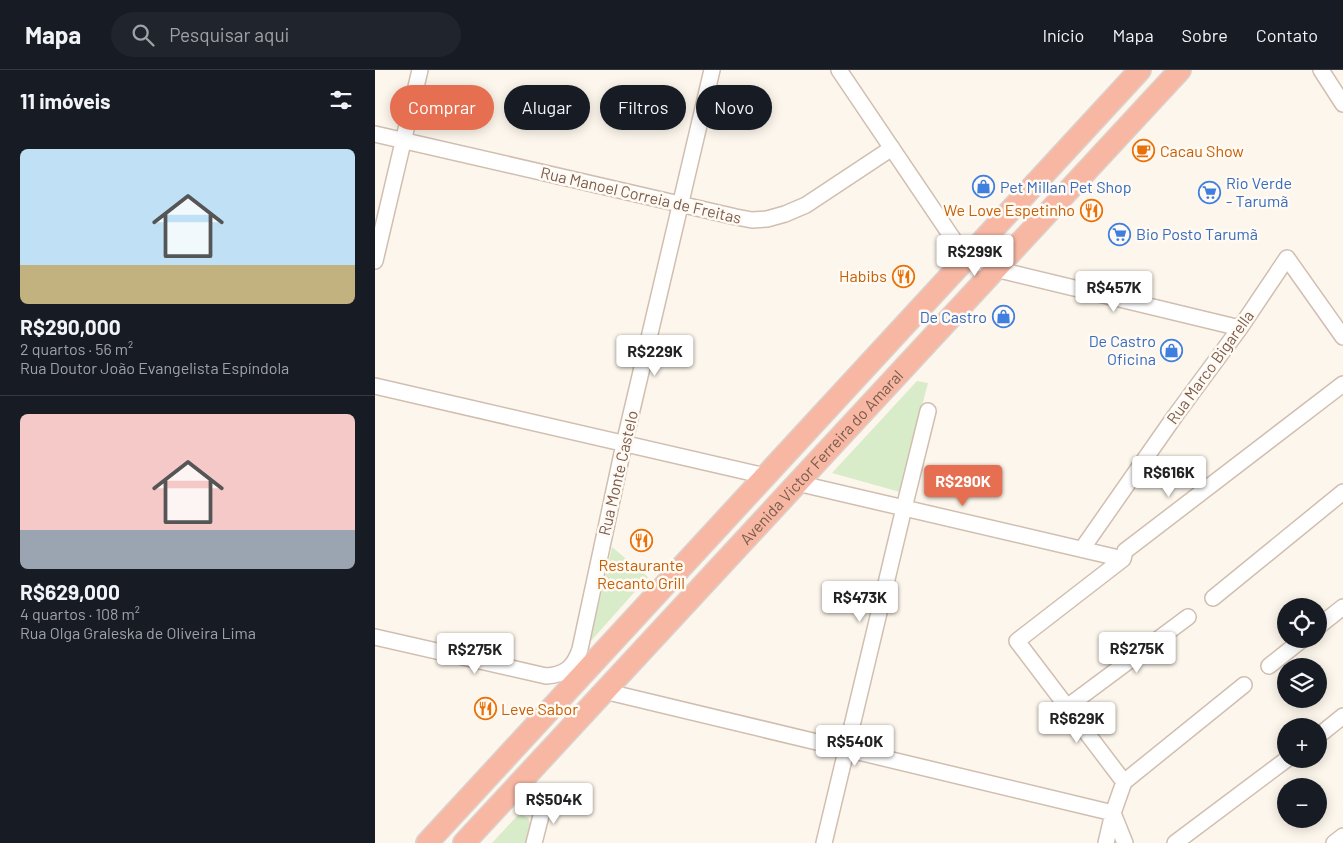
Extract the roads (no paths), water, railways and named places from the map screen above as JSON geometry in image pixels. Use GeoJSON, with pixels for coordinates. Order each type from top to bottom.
{"type":"FeatureCollection","features":[{"type":"Feature","properties":{"kind":"highway","name":"Avenida Victor Ferreira do Amaral"},"geometry":{"type":"LineString","coordinates":[[427,843],[1140,70]]}},
{"type":"Feature","properties":{"kind":"highway","name":"Avenida Victor Ferreira do Amaral"},"geometry":{"type":"LineString","coordinates":[[464,843],[1180,70]]}},
{"type":"Feature","properties":{"kind":"street"},"geometry":{"type":"LineString","coordinates":[[375,261],[420,70]]}},
{"type":"Feature","properties":{"kind":"street","name":"Rua Monte Castelo"},"geometry":{"type":"LineString","coordinates":[[375,637],[539,675],[554,676],[562,674],[573,663],[579,649],[624,444],[712,70]]}},
{"type":"Feature","properties":{"kind":"street"},"geometry":{"type":"LineString","coordinates":[[839,70],[966,258],[995,269],[1240,328]]}},
{"type":"Feature","properties":{"kind":"street"},"geometry":{"type":"LineString","coordinates":[[1321,70],[1343,104]]}},
{"type":"Feature","properties":{"kind":"street","name":"Rua Manoel Correia de Freitas"},"geometry":{"type":"LineString","coordinates":[[375,134],[752,220],[776,217],[806,205],[892,148]]}},
{"type":"Feature","properties":{"kind":"street","name":"Rua Marco Bigarella"},"geometry":{"type":"LineString","coordinates":[[1082,549],[1175,416],[1240,328],[1287,258],[1343,337]]}},
{"type":"Feature","properties":{"kind":"street"},"geometry":{"type":"LineString","coordinates":[[1124,782],[1017,641],[1123,559],[1125,551],[1343,384]]}},
{"type":"Feature","properties":{"kind":"street"},"geometry":{"type":"LineString","coordinates":[[375,386],[765,476]]}},
{"type":"Feature","properties":{"kind":"street"},"geometry":{"type":"LineString","coordinates":[[824,843],[845,749],[928,411]]}},
{"type":"Feature","properties":{"kind":"street"},"geometry":{"type":"LineString","coordinates":[[797,483],[1123,559]]}},
{"type":"Feature","properties":{"kind":"street"},"geometry":{"type":"LineString","coordinates":[[1213,598],[1343,492]]}},
{"type":"Feature","properties":{"kind":"street"},"geometry":{"type":"LineString","coordinates":[[1327,620],[1343,607]]}},
{"type":"Feature","properties":{"kind":"street"},"geometry":{"type":"LineString","coordinates":[[1067,707],[1188,617]]}},
{"type":"Feature","properties":{"kind":"street"},"geometry":{"type":"LineString","coordinates":[[1269,666],[1292,648]]}},
{"type":"Feature","properties":{"kind":"street"},"geometry":{"type":"LineString","coordinates":[[1106,843],[1113,813],[1124,782],[1244,685]]}},
{"type":"Feature","properties":{"kind":"street"},"geometry":{"type":"LineString","coordinates":[[604,691],[1113,813]]}},
{"type":"Feature","properties":{"kind":"street"},"geometry":{"type":"LineString","coordinates":[[1327,729],[1343,716]]}},
{"type":"Feature","properties":{"kind":"street"},"geometry":{"type":"LineString","coordinates":[[1175,843],[1277,766]]}},
{"type":"Feature","properties":{"kind":"street"},"geometry":{"type":"LineString","coordinates":[[534,843],[545,800]]}},
{"type":"Feature","properties":{"kind":"street"},"geometry":{"type":"LineString","coordinates":[[1113,813],[1125,843]]}},
{"type":"Feature","properties":{"kind":"street"},"geometry":{"type":"LineString","coordinates":[[1334,843],[1343,836]]}},
{"type":"Feature","properties":{"kind":"place","name":"Cacau Show"},"geometry":{"type":"Point","coordinates":[1144,151]}},
{"type":"Feature","properties":{"kind":"place","name":"Pet Millan Pet Shop"},"geometry":{"type":"Point","coordinates":[984,187]}},
{"type":"Feature","properties":{"kind":"place","name":"Rio Verde - Tarumã"},"geometry":{"type":"Point","coordinates":[1210,192]}},
{"type":"Feature","properties":{"kind":"place","name":"We Love Espetinho"},"geometry":{"type":"Point","coordinates":[1091,210]}},
{"type":"Feature","properties":{"kind":"place","name":"Bio Posto Tarumã"},"geometry":{"type":"Point","coordinates":[1120,234]}},
{"type":"Feature","properties":{"kind":"place","name":"Habibs"},"geometry":{"type":"Point","coordinates":[903,276]}},
{"type":"Feature","properties":{"kind":"place","name":"De Castro"},"geometry":{"type":"Point","coordinates":[1003,317]}},
{"type":"Feature","properties":{"kind":"place","name":"De Castro Oficina"},"geometry":{"type":"Point","coordinates":[1172,350]}},
{"type":"Feature","properties":{"kind":"place","name":"Restaurante Recanto Grill"},"geometry":{"type":"Point","coordinates":[641,541]}},
{"type":"Feature","properties":{"kind":"place","name":"Leve Sabor"},"geometry":{"type":"Point","coordinates":[485,709]}}]}
